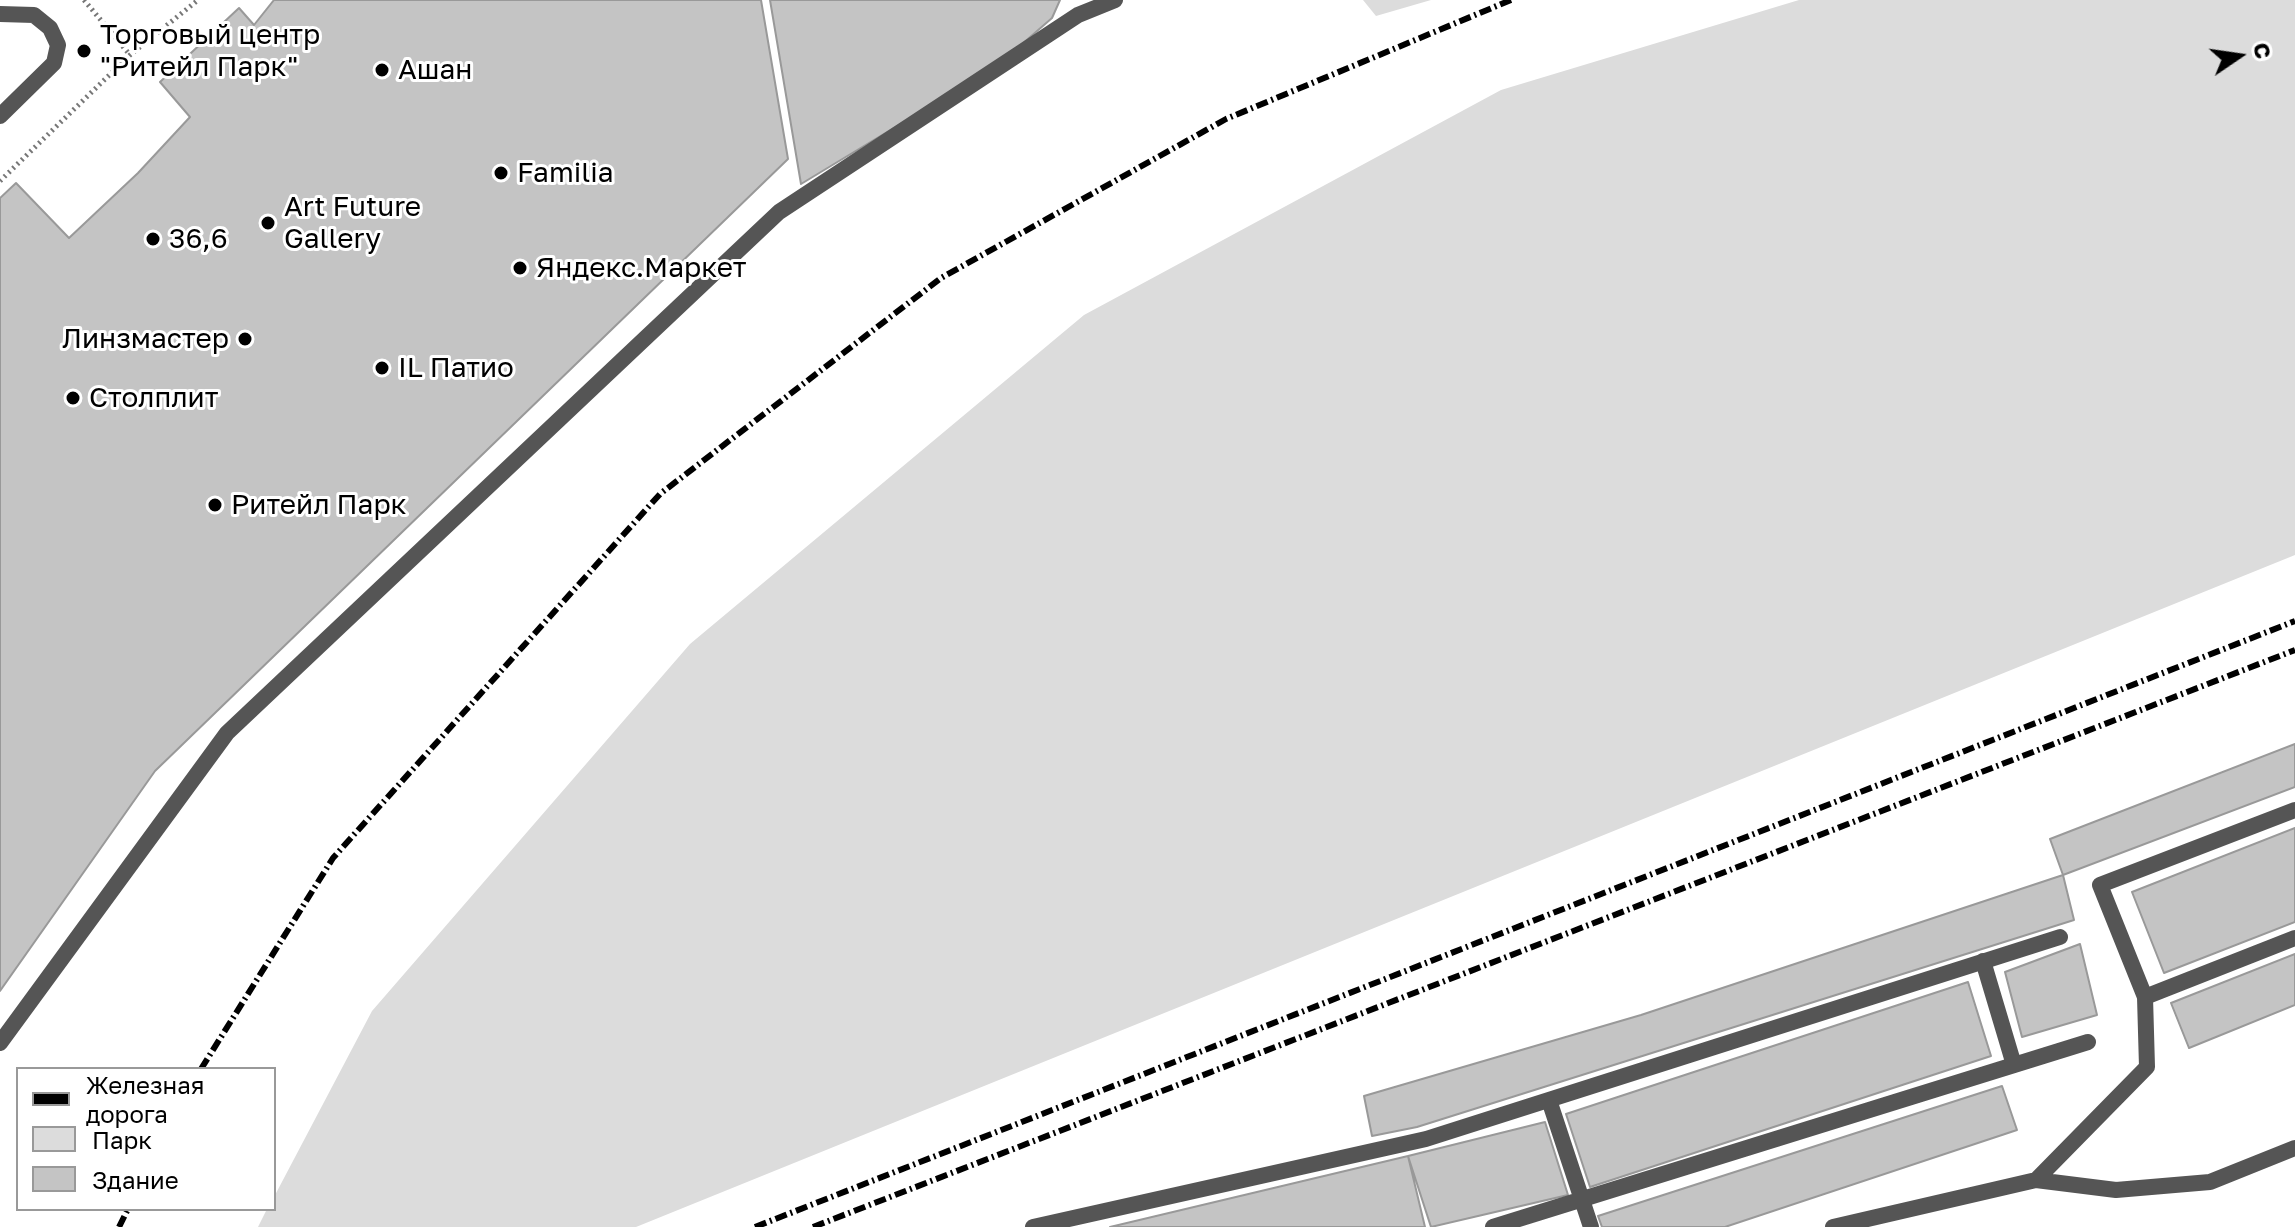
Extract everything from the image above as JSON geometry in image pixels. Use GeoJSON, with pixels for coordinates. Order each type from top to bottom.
{"type":"FeatureCollection","features":[{"type":"Feature","properties":{"kind":"lane"},"geometry":{"type":"LineString","coordinates":[[0,1043],[227,733],[779,212],[1078,15],[1115,0]]}},
{"type":"Feature","properties":{"kind":"lane"},"geometry":{"type":"LineString","coordinates":[[0,14],[34,15],[50,28],[58,45],[54,63],[0,116]]}},
{"type":"Feature","properties":{"kind":"lane"},"geometry":{"type":"LineString","coordinates":[[2036,1180],[2147,1067],[2145,997],[2100,885],[2295,810]]}},
{"type":"Feature","properties":{"kind":"lane"},"geometry":{"type":"LineString","coordinates":[[1033,1227],[1426,1139],[2060,937]]}},
{"type":"Feature","properties":{"kind":"lane"},"geometry":{"type":"LineString","coordinates":[[2145,997],[2295,938]]}},
{"type":"Feature","properties":{"kind":"lane"},"geometry":{"type":"LineString","coordinates":[[1983,961],[2014,1065]]}},
{"type":"Feature","properties":{"kind":"lane"},"geometry":{"type":"LineString","coordinates":[[1493,1227],[2088,1042]]}},
{"type":"Feature","properties":{"kind":"lane"},"geometry":{"type":"LineString","coordinates":[[1549,1100],[1591,1227]]}},
{"type":"Feature","properties":{"kind":"lane"},"geometry":{"type":"LineString","coordinates":[[1833,1227],[2036,1180],[2116,1190],[2210,1182],[2295,1148]]}},
{"type":"Feature","properties":{"kind":"path"},"geometry":{"type":"LineString","coordinates":[[84,0],[130,55]]}},
{"type":"Feature","properties":{"kind":"path"},"geometry":{"type":"LineString","coordinates":[[0,181],[130,55],[198,0]]}},
{"type":"Feature","properties":{"kind":"green space"},"geometry":{"type":"Polygon","coordinates":[[[1363,0],[1431,0],[1376,16],[1363,0]]]}},
{"type":"Feature","properties":{"kind":"green space"},"geometry":{"type":"Polygon","coordinates":[[[1799,0],[2295,0],[2295,555],[636,1227],[258,1227],[266,1211],[276,1211],[276,1193],[372,1011],[690,644],[1084,315],[1501,90],[1799,0]]]}},
{"type":"Feature","properties":{"kind":"building","name":"Ритейл Парк"},"geometry":{"type":"Polygon","coordinates":[[[274,0],[761,0],[788,159],[155,771],[0,991],[0,198],[16,183],[69,238],[138,173],[190,117],[160,82],[239,8],[254,25],[274,0]]]}},
{"type":"Feature","properties":{"kind":"building"},"geometry":{"type":"Polygon","coordinates":[[[770,0],[1060,0],[1052,18],[998,65],[801,184],[770,0]]]}},
{"type":"Feature","properties":{"kind":"building"},"geometry":{"type":"Polygon","coordinates":[[[2295,744],[2295,787],[2063,875],[2050,839],[2295,744]]]}},
{"type":"Feature","properties":{"kind":"building"},"geometry":{"type":"Polygon","coordinates":[[[2295,828],[2295,922],[2164,973],[2132,892],[2295,828]]]}},
{"type":"Feature","properties":{"kind":"building"},"geometry":{"type":"Polygon","coordinates":[[[2063,875],[2074,920],[1417,1127],[1372,1136],[1364,1096],[1641,1015],[2063,875]]]}},
{"type":"Feature","properties":{"kind":"building"},"geometry":{"type":"Polygon","coordinates":[[[2080,944],[2097,1015],[2022,1037],[2005,972],[2080,944]]]}},
{"type":"Feature","properties":{"kind":"building"},"geometry":{"type":"Polygon","coordinates":[[[2295,954],[2295,1005],[2189,1048],[2171,1003],[2295,954]]]}},
{"type":"Feature","properties":{"kind":"building"},"geometry":{"type":"Polygon","coordinates":[[[1968,982],[1991,1056],[1590,1187],[1566,1114],[1968,982]]]}},
{"type":"Feature","properties":{"kind":"building"},"geometry":{"type":"Polygon","coordinates":[[[2002,1086],[2017,1130],[1725,1227],[1602,1227],[1598,1216],[2002,1086]]]}},
{"type":"Feature","properties":{"kind":"building"},"geometry":{"type":"Polygon","coordinates":[[[1545,1122],[1568,1195],[1431,1227],[1408,1156],[1545,1122]]]}},
{"type":"Feature","properties":{"kind":"building"},"geometry":{"type":"Polygon","coordinates":[[[1408,1156],[1425,1227],[1110,1227],[1408,1156]]]}},
{"type":"Feature","properties":{"kind":"railway"},"geometry":{"type":"LineString","coordinates":[[202,1067],[333,858],[660,494],[941,278],[1226,119],[1511,0]]}},
{"type":"Feature","properties":{"kind":"railway"},"geometry":{"type":"LineString","coordinates":[[755,1227],[2295,621]]}},
{"type":"Feature","properties":{"kind":"railway"},"geometry":{"type":"LineString","coordinates":[[813,1227],[2295,650]]}},
{"type":"Feature","properties":{"kind":"railway"},"geometry":{"type":"LineString","coordinates":[[119,1227],[127,1211]]}},
{"type":"Feature","properties":{"kind":"place","name":"Торговый центр \"Ритейл Парк\""},"geometry":{"type":"Point","coordinates":[84,51]}},
{"type":"Feature","properties":{"kind":"place","name":"Ашан"},"geometry":{"type":"Point","coordinates":[382,70]}},
{"type":"Feature","properties":{"kind":"place","name":"Familia"},"geometry":{"type":"Point","coordinates":[501,173]}},
{"type":"Feature","properties":{"kind":"place","name":"Art Future Gallery"},"geometry":{"type":"Point","coordinates":[268,223]}},
{"type":"Feature","properties":{"kind":"place","name":"36,6"},"geometry":{"type":"Point","coordinates":[153,239]}},
{"type":"Feature","properties":{"kind":"place","name":"Яндекс.Маркет"},"geometry":{"type":"Point","coordinates":[520,268]}},
{"type":"Feature","properties":{"kind":"place","name":"Линзмастер"},"geometry":{"type":"Point","coordinates":[245,339]}},
{"type":"Feature","properties":{"kind":"place","name":"IL Патио"},"geometry":{"type":"Point","coordinates":[382,368]}},
{"type":"Feature","properties":{"kind":"place","name":"Столплит"},"geometry":{"type":"Point","coordinates":[73,398]}},
{"type":"Feature","properties":{"kind":"place","name":"Ритейл Парк"},"geometry":{"type":"Point","coordinates":[215,505]}}]}
